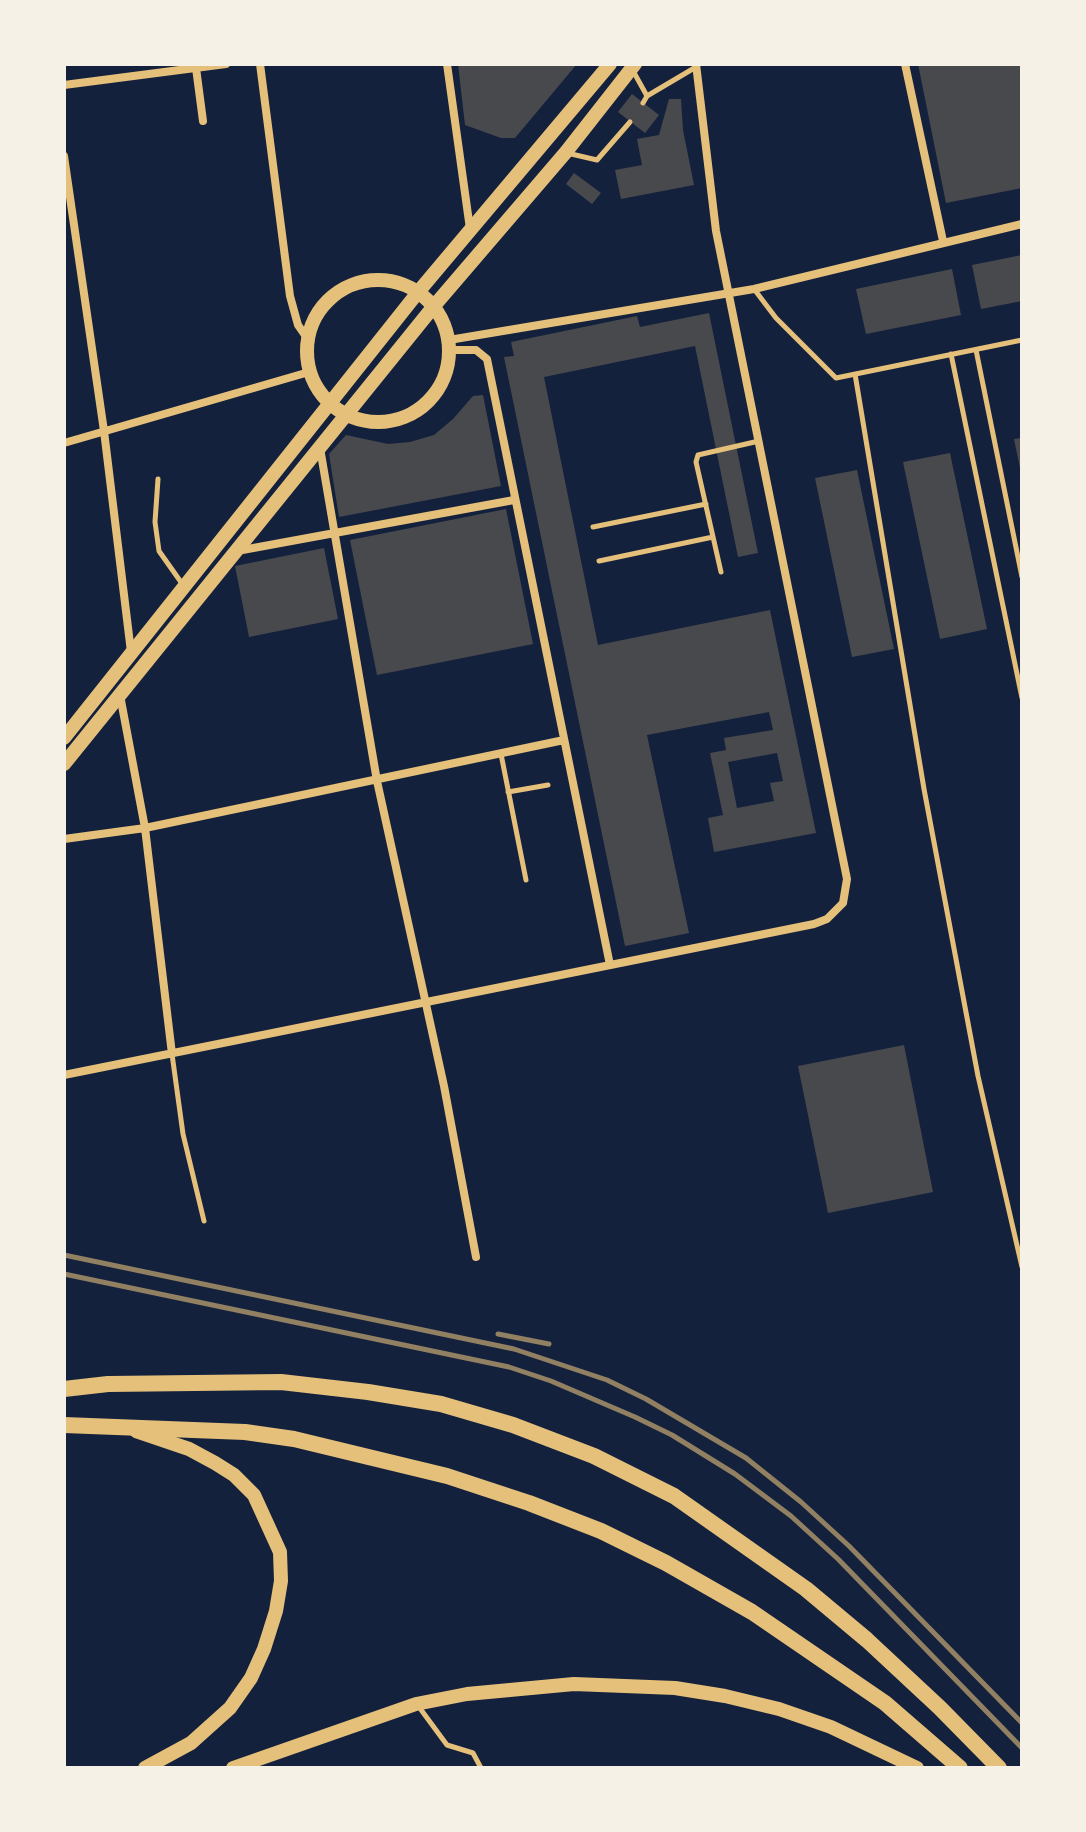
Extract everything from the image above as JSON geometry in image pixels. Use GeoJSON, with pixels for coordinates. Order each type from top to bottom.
{"type":"FeatureCollection","features":[{"type":"Feature","properties":{"kind":"main road"},"geometry":{"type":"LineString","coordinates":[[64,738],[419,291],[610,64]]}},
{"type":"Feature","properties":{"kind":"main road"},"geometry":{"type":"LineString","coordinates":[[64,764],[434,306],[566,152],[633,66]]}},
{"type":"Feature","properties":{"kind":"main road"},"geometry":{"type":"LineString","coordinates":[[364,280],[392,280],[419,291],[444,322],[449,345],[446,374],[434,395],[416,411],[394,420],[370,422],[347,415],[329,403],[317,389],[306,355],[307,338],[317,311],[337,291],[364,280]]}},
{"type":"Feature","properties":{"kind":"main road"},"geometry":{"type":"LineString","coordinates":[[64,1386],[281,1382],[368,1392],[441,1404],[513,1425],[594,1456],[674,1496],[806,1589],[919,1688],[999,1768]]}},
{"type":"Feature","properties":{"kind":"main road"},"geometry":{"type":"LineString","coordinates":[[64,1425],[245,1432],[294,1439],[447,1476],[529,1503],[601,1531],[666,1563],[752,1612],[885,1703],[960,1768]]}},
{"type":"Feature","properties":{"kind":"main road"},"geometry":{"type":"LineString","coordinates":[[124,1428],[189,1449],[234,1475],[254,1495],[280,1552],[281,1581],[276,1611],[251,1678],[230,1708],[212,1726],[191,1743],[145,1768]]}},
{"type":"Feature","properties":{"kind":"main road"},"geometry":{"type":"LineString","coordinates":[[233,1768],[416,1704],[467,1694],[574,1684],[675,1688],[779,1709],[831,1727],[917,1768]]}},
{"type":"Feature","properties":{"kind":"street"},"geometry":{"type":"LineString","coordinates":[[64,85],[226,64]]}},
{"type":"Feature","properties":{"kind":"street"},"geometry":{"type":"LineString","coordinates":[[260,64],[290,296],[298,325],[307,338]]}},
{"type":"Feature","properties":{"kind":"street"},"geometry":{"type":"LineString","coordinates":[[447,64],[470,230]]}},
{"type":"Feature","properties":{"kind":"street"},"geometry":{"type":"LineString","coordinates":[[905,64],[943,241]]}},
{"type":"Feature","properties":{"kind":"street"},"geometry":{"type":"LineString","coordinates":[[64,1075],[814,924],[827,919],[843,903],[847,879],[716,231],[696,65]]}},
{"type":"Feature","properties":{"kind":"street"},"geometry":{"type":"LineString","coordinates":[[196,68],[203,121]]}},
{"type":"Feature","properties":{"kind":"street"},"geometry":{"type":"LineString","coordinates":[[64,156],[104,431],[131,652]]}},
{"type":"Feature","properties":{"kind":"street"},"geometry":{"type":"LineString","coordinates":[[449,345],[754,289],[1022,224]]}},
{"type":"Feature","properties":{"kind":"street"},"geometry":{"type":"LineString","coordinates":[[449,345],[476,350],[486,356],[610,965]]}},
{"type":"Feature","properties":{"kind":"street"},"geometry":{"type":"LineString","coordinates":[[64,443],[309,372]]}},
{"type":"Feature","properties":{"kind":"street"},"geometry":{"type":"LineString","coordinates":[[320,448],[377,781],[444,1086],[476,1257]]}},
{"type":"Feature","properties":{"kind":"street"},"geometry":{"type":"LineString","coordinates":[[236,551],[514,500]]}},
{"type":"Feature","properties":{"kind":"street"},"geometry":{"type":"LineString","coordinates":[[120,694],[145,828],[172,1054]]}},
{"type":"Feature","properties":{"kind":"street"},"geometry":{"type":"LineString","coordinates":[[64,839],[145,828],[564,740]]}},
{"type":"Feature","properties":{"kind":"lane"},"geometry":{"type":"LineString","coordinates":[[643,103],[647,96],[696,65]]}},
{"type":"Feature","properties":{"kind":"lane"},"geometry":{"type":"LineString","coordinates":[[633,66],[647,96]]}},
{"type":"Feature","properties":{"kind":"lane"},"geometry":{"type":"LineString","coordinates":[[566,152],[597,160],[630,122]]}},
{"type":"Feature","properties":{"kind":"lane"},"geometry":{"type":"LineString","coordinates":[[754,289],[776,318],[836,378],[1022,340]]}},
{"type":"Feature","properties":{"kind":"lane"},"geometry":{"type":"LineString","coordinates":[[976,350],[1022,577]]}},
{"type":"Feature","properties":{"kind":"lane"},"geometry":{"type":"LineString","coordinates":[[951,354],[1022,698]]}},
{"type":"Feature","properties":{"kind":"lane"},"geometry":{"type":"LineString","coordinates":[[855,374],[924,789],[978,1076],[1022,1267]]}},
{"type":"Feature","properties":{"kind":"lane"},"geometry":{"type":"LineString","coordinates":[[721,572],[696,462],[698,455],[760,441]]}},
{"type":"Feature","properties":{"kind":"lane"},"geometry":{"type":"LineString","coordinates":[[158,479],[156,538],[159,551],[184,586]]}},
{"type":"Feature","properties":{"kind":"lane"},"geometry":{"type":"LineString","coordinates":[[593,527],[706,504]]}},
{"type":"Feature","properties":{"kind":"lane"},"geometry":{"type":"LineString","coordinates":[[599,561],[713,537]]}},
{"type":"Feature","properties":{"kind":"lane"},"geometry":{"type":"LineString","coordinates":[[501,754],[526,880]]}},
{"type":"Feature","properties":{"kind":"lane"},"geometry":{"type":"LineString","coordinates":[[508,792],[548,785]]}},
{"type":"Feature","properties":{"kind":"lane"},"geometry":{"type":"LineString","coordinates":[[172,1054],[185,1146],[204,1221]]}},
{"type":"Feature","properties":{"kind":"lane"},"geometry":{"type":"LineString","coordinates":[[416,1704],[447,1745],[473,1753],[481,1768]]}},
{"type":"Feature","properties":{"kind":"building"},"geometry":{"type":"Polygon","coordinates":[[[458,64],[577,64],[515,138],[501,138],[465,125],[458,64]]]}},
{"type":"Feature","properties":{"kind":"building"},"geometry":{"type":"Polygon","coordinates":[[[918,64],[1022,64],[1022,188],[946,203],[918,64]]]}},
{"type":"Feature","properties":{"kind":"building"},"geometry":{"type":"Polygon","coordinates":[[[632,94],[659,115],[645,133],[618,112],[632,94]]]}},
{"type":"Feature","properties":{"kind":"building"},"geometry":{"type":"Polygon","coordinates":[[[669,99],[681,99],[683,130],[694,185],[621,199],[615,170],[642,165],[637,139],[659,135],[669,99]]]}},
{"type":"Feature","properties":{"kind":"building"},"geometry":{"type":"Polygon","coordinates":[[[574,173],[601,193],[592,204],[566,184],[574,173]]]}},
{"type":"Feature","properties":{"kind":"building"},"geometry":{"type":"Polygon","coordinates":[[[1022,255],[1022,301],[981,309],[972,265],[1022,255]]]}},
{"type":"Feature","properties":{"kind":"building"},"geometry":{"type":"Polygon","coordinates":[[[952,269],[961,315],[866,334],[856,289],[952,269]]]}},
{"type":"Feature","properties":{"kind":"building"},"geometry":{"type":"Polygon","coordinates":[[[709,313],[758,553],[738,557],[695,346],[544,377],[598,645],[770,610],[816,833],[714,852],[708,818],[723,815],[710,753],[726,750],[724,738],[773,730],[769,712],[647,735],[689,933],[625,946],[504,357],[514,356],[511,342],[637,316],[640,327],[709,313]],[[777,753],[728,762],[737,808],[774,801],[770,783],[783,781],[777,753]]]}},
{"type":"Feature","properties":{"kind":"building"},"geometry":{"type":"Polygon","coordinates":[[[483,395],[501,486],[339,517],[329,454],[346,435],[388,444],[434,435],[473,396],[483,395]]]}},
{"type":"Feature","properties":{"kind":"building"},"geometry":{"type":"Polygon","coordinates":[[[1022,438],[1022,473],[1021,473],[1014,439],[1022,438]]]}},
{"type":"Feature","properties":{"kind":"building"},"geometry":{"type":"Polygon","coordinates":[[[950,453],[987,629],[940,639],[903,462],[950,453]]]}},
{"type":"Feature","properties":{"kind":"building"},"geometry":{"type":"Polygon","coordinates":[[[857,470],[894,649],[852,657],[815,478],[857,470]]]}},
{"type":"Feature","properties":{"kind":"building"},"geometry":{"type":"Polygon","coordinates":[[[506,509],[533,644],[377,675],[350,540],[506,509]]]}},
{"type":"Feature","properties":{"kind":"building"},"geometry":{"type":"Polygon","coordinates":[[[324,548],[338,619],[249,637],[235,566],[324,548]]]}},
{"type":"Feature","properties":{"kind":"building"},"geometry":{"type":"Polygon","coordinates":[[[904,1045],[933,1192],[828,1213],[798,1066],[904,1045]]]}},
{"type":"Feature","properties":{"kind":"railway"},"geometry":{"type":"LineString","coordinates":[[64,1255],[514,1349],[607,1380],[646,1399],[746,1458],[801,1502],[849,1546],[1022,1723]]}},
{"type":"Feature","properties":{"kind":"railway"},"geometry":{"type":"LineString","coordinates":[[64,1274],[509,1367],[551,1381],[672,1435],[735,1474],[791,1516],[838,1559],[1022,1748]]}},
{"type":"Feature","properties":{"kind":"railway"},"geometry":{"type":"LineString","coordinates":[[498,1334],[549,1344]]}}]}
